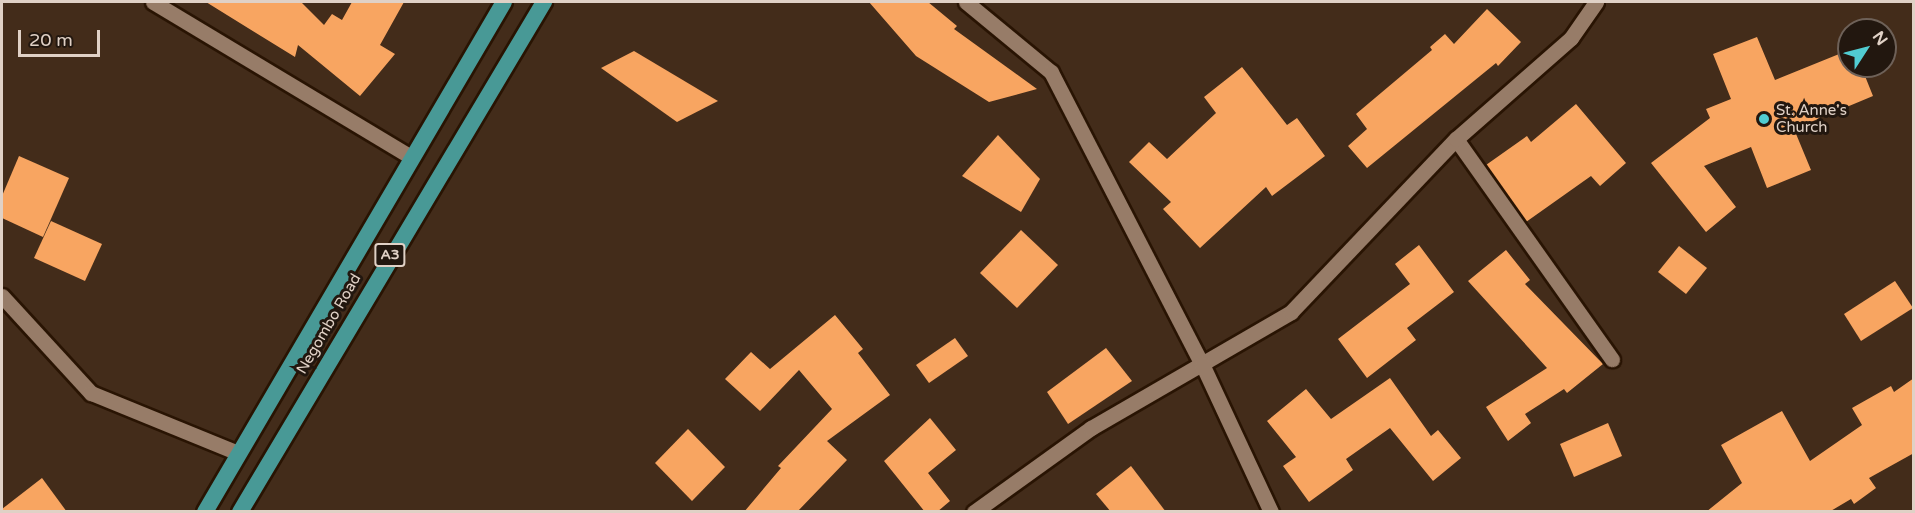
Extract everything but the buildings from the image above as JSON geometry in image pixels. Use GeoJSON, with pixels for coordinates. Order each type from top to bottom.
{"type":"FeatureCollection","features":[{"type":"Feature","properties":{"kind":"highway","name":"Negombo Road"},"geometry":{"type":"LineString","coordinates":[[205,512],[411,157],[504,2]]}},
{"type":"Feature","properties":{"kind":"highway","name":"Negombo Road"},"geometry":{"type":"LineString","coordinates":[[240,512],[544,2]]}},
{"type":"Feature","properties":{"kind":"street"},"geometry":{"type":"LineString","coordinates":[[153,2],[411,157]]}},
{"type":"Feature","properties":{"kind":"street"},"geometry":{"type":"LineString","coordinates":[[966,2],[1051,72],[1202,364],[1271,512]]}},
{"type":"Feature","properties":{"kind":"street"},"geometry":{"type":"LineString","coordinates":[[974,512],[1091,428],[1291,312],[1456,140],[1571,38],[1596,2]]}},
{"type":"Feature","properties":{"kind":"street"},"geometry":{"type":"LineString","coordinates":[[1456,140],[1612,359]]}},
{"type":"Feature","properties":{"kind":"street"},"geometry":{"type":"LineString","coordinates":[[2,296],[91,393],[238,453]]}},
{"type":"Feature","properties":{"kind":"place","name":"St. Anne's Church"},"geometry":{"type":"Point","coordinates":[1764,119]}}]}
